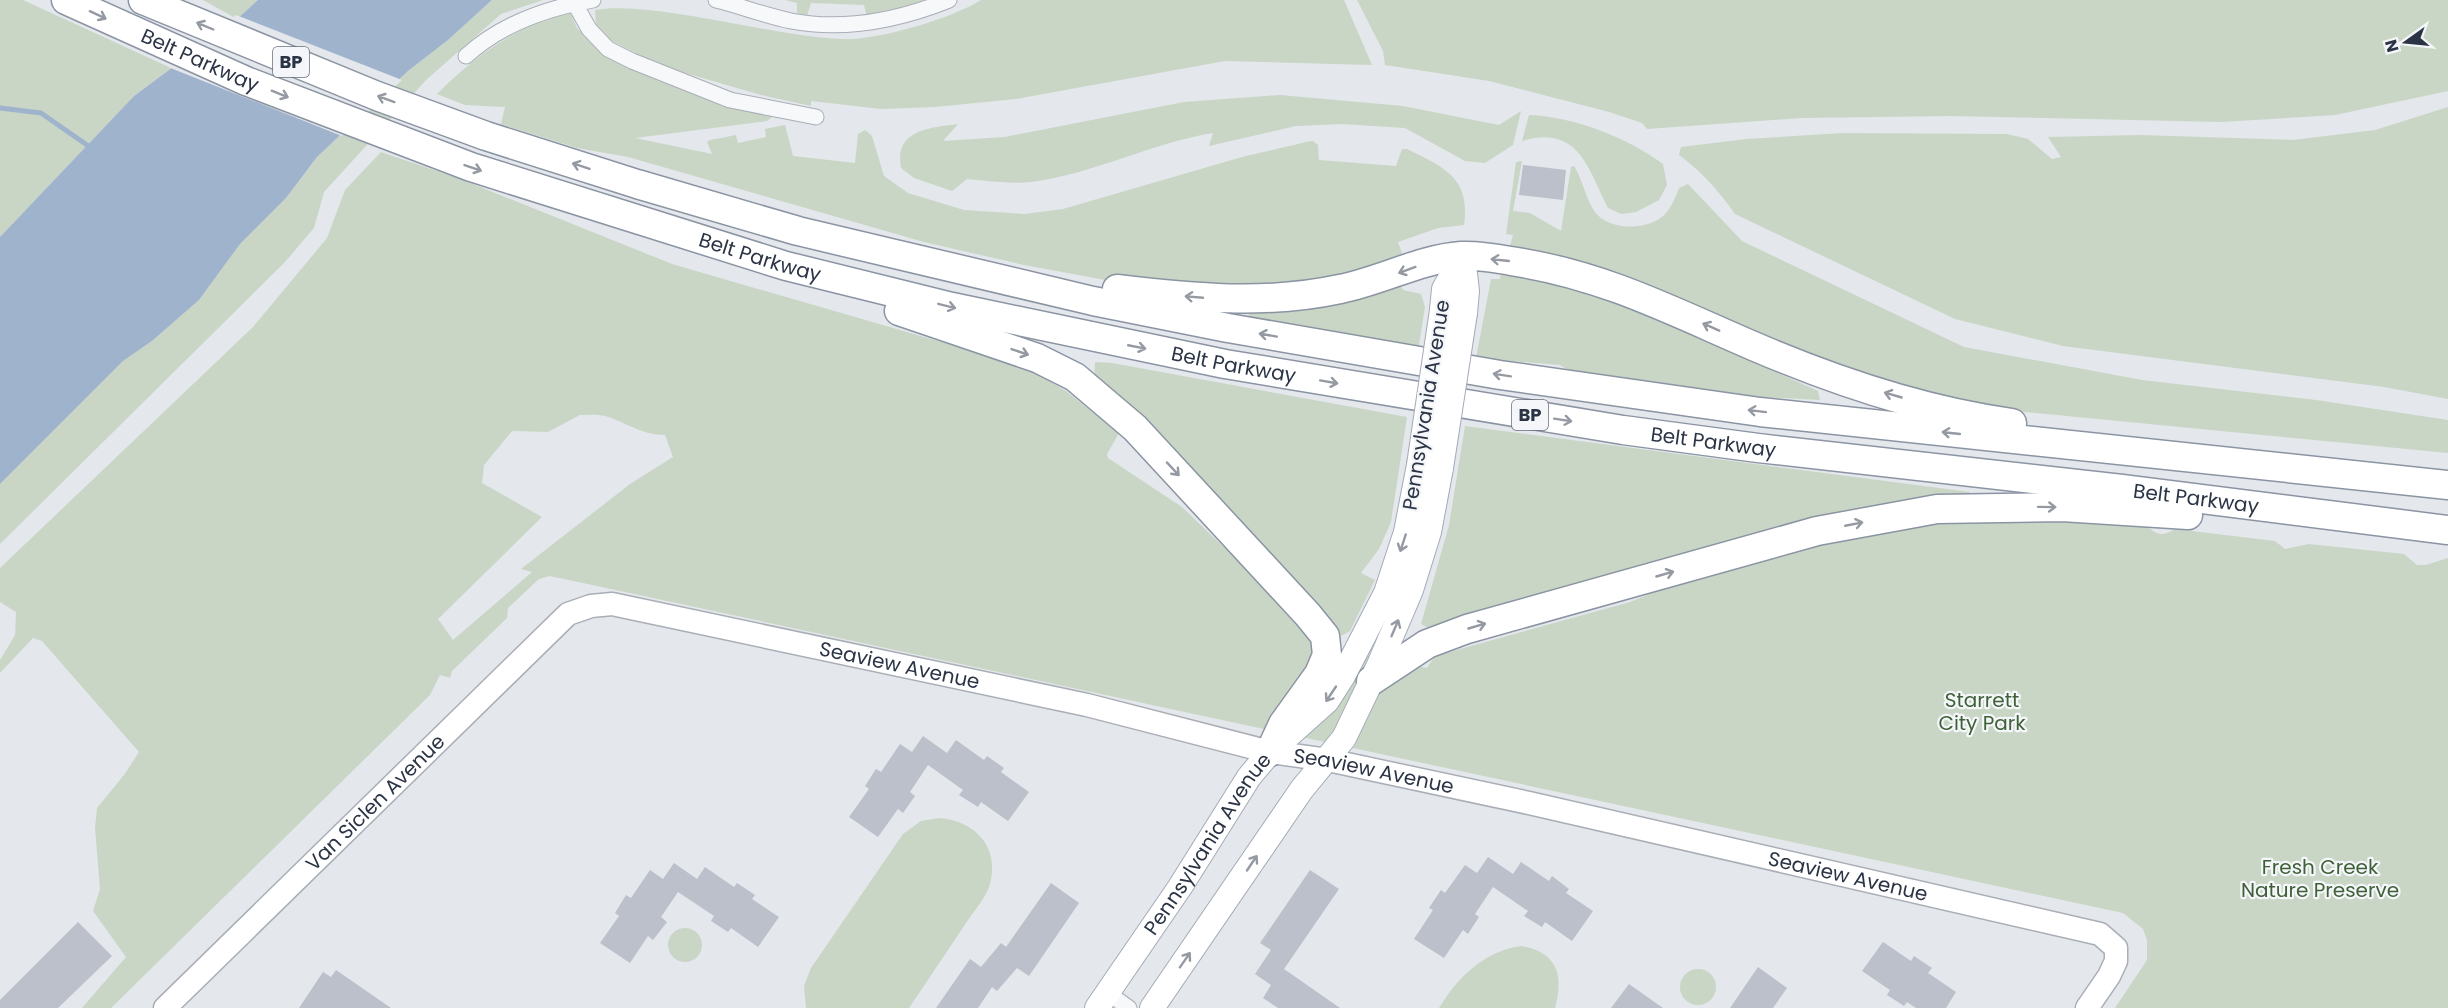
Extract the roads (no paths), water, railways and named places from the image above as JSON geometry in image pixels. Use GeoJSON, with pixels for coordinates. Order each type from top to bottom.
{"type":"FeatureCollection","features":[{"type":"Feature","properties":{"kind":"highway","name":"Belt Parkway"},"geometry":{"type":"LineString","coordinates":[[66,0],[255,85],[418,148],[627,218],[786,266],[952,307],[1225,364],[1340,384],[1758,448],[2134,490],[2448,531]]}},
{"type":"Feature","properties":{"kind":"highway","name":"Belt Parkway"},"geometry":{"type":"LineString","coordinates":[[143,0],[263,51],[441,119],[637,184],[798,231],[1093,301],[1228,328],[1500,375],[1760,412],[2448,484]]}},
{"type":"Feature","properties":{"kind":"highway"},"geometry":{"type":"LineString","coordinates":[[637,184],[1063,282],[1224,299],[1281,299],[1341,289],[1435,260],[1463,256],[1561,270],[1611,284],[1760,349],[1840,380],[1930,405],[1995,420],[2448,484]]}},
{"type":"Feature","properties":{"kind":"highway"},"geometry":{"type":"LineString","coordinates":[[627,218],[1037,358],[1076,377],[1135,428],[1325,636],[1327,656],[1319,674],[1283,724],[1270,752]]}},
{"type":"Feature","properties":{"kind":"highway"},"geometry":{"type":"LineString","coordinates":[[1371,681],[1427,645],[1467,629],[1817,531],[1937,509],[2062,507],[2448,531]]}},
{"type":"Feature","properties":{"kind":"main road","name":"Pennsylvania Avenue"},"geometry":{"type":"LineString","coordinates":[[1152,1008],[1302,789],[1344,738],[1411,590],[1429,532],[1430,467],[1453,311],[1467,291],[1463,256]]}},
{"type":"Feature","properties":{"kind":"main road","name":"Pennsylvania Avenue"},"geometry":{"type":"LineString","coordinates":[[1102,1001],[1180,887],[1249,777],[1270,752],[1327,701],[1386,593],[1430,467]]}},
{"type":"Feature","properties":{"kind":"street"},"geometry":{"type":"LineString","coordinates":[[466,56],[482,42],[523,19],[593,0]]}},
{"type":"Feature","properties":{"kind":"street"},"geometry":{"type":"LineString","coordinates":[[716,0],[790,21],[826,25],[895,18],[949,0]]}},
{"type":"Feature","properties":{"kind":"street"},"geometry":{"type":"LineString","coordinates":[[575,4],[589,29],[608,49],[632,61],[730,100],[794,115],[816,117]]}},
{"type":"Feature","properties":{"kind":"street","name":"Seaview Avenue"},"geometry":{"type":"LineString","coordinates":[[591,606],[612,604],[1076,703],[1270,752],[1328,760],[2104,935],[2116,948],[2116,961],[2109,976],[2087,1008]]}},
{"type":"Feature","properties":{"kind":"street","name":"Van Siclen Avenue"},"geometry":{"type":"LineString","coordinates":[[165,1008],[568,614],[591,606]]}},
{"type":"Feature","properties":{"kind":"street"},"geometry":{"type":"LineString","coordinates":[[1102,1001],[1129,1008]]}},
{"type":"Feature","properties":{"kind":"water"},"geometry":{"type":"Polygon","coordinates":[[[258,0],[492,0],[448,40],[408,71],[317,157],[286,198],[240,244],[199,300],[152,341],[123,361],[0,484],[0,237],[134,96],[237,19],[258,0]]]}},
{"type":"Feature","properties":{"kind":"waterway"},"geometry":{"type":"LineString","coordinates":[[0,108],[41,113],[87,145]]}},
{"type":"Feature","properties":{"kind":"park label","name":"Starrett City Park"},"geometry":{"type":"Point","coordinates":[1982,712]}},
{"type":"Feature","properties":{"kind":"park label","name":"Fresh Creek Nature Preserve"},"geometry":{"type":"Point","coordinates":[2320,878]}}]}
